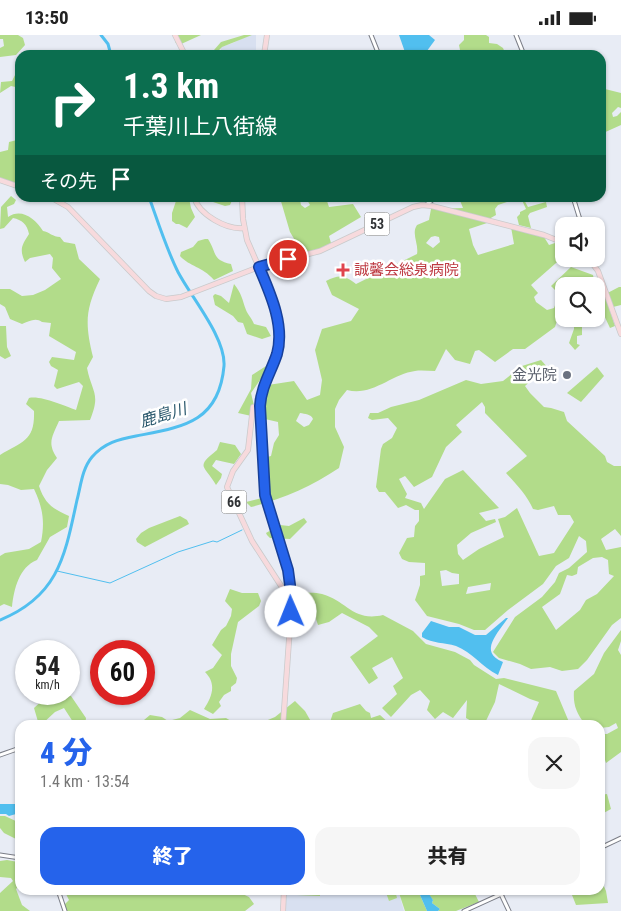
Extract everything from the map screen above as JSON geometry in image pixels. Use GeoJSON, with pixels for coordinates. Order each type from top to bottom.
{"type":"FeatureCollection","features":[{"type":"Feature","properties":{"kind":"main road"},"geometry":{"type":"LineString","coordinates":[[175,35],[182,50]]}},
{"type":"Feature","properties":{"kind":"main road"},"geometry":{"type":"LineString","coordinates":[[264,50],[266,35]]}},
{"type":"Feature","properties":{"kind":"main road"},"geometry":{"type":"LineString","coordinates":[[0,180],[15,185]]}},
{"type":"Feature","properties":{"kind":"main road","name":"53"},"geometry":{"type":"LineString","coordinates":[[59,202],[68,207],[154,295],[166,299],[175,299],[187,295],[259,267],[320,251],[413,207],[426,205]]}},
{"type":"Feature","properties":{"kind":"main road"},"geometry":{"type":"LineString","coordinates":[[196,202],[206,215],[232,228],[244,228]]}},
{"type":"Feature","properties":{"kind":"main road","name":"66"},"geometry":{"type":"LineString","coordinates":[[242,202],[244,228],[247,240],[273,301],[279,338],[277,352],[260,394],[260,406],[266,501],[283,551],[291,593],[285,592],[252,541],[227,487],[233,471],[248,450],[253,407],[260,406]]}},
{"type":"Feature","properties":{"kind":"main road"},"geometry":{"type":"LineString","coordinates":[[426,205],[555,239]]}},
{"type":"Feature","properties":{"kind":"main road"},"geometry":{"type":"LineString","coordinates":[[595,267],[621,334]]}},
{"type":"Feature","properties":{"kind":"main road"},"geometry":{"type":"LineString","coordinates":[[283,720],[291,593]]}},
{"type":"Feature","properties":{"kind":"main road"},"geometry":{"type":"LineString","coordinates":[[283,911],[284,895]]}},
{"type":"Feature","properties":{"kind":"street"},"geometry":{"type":"LineString","coordinates":[[372,35],[378,50]]}},
{"type":"Feature","properties":{"kind":"street"},"geometry":{"type":"LineString","coordinates":[[516,35],[522,50]]}},
{"type":"Feature","properties":{"kind":"street"},"geometry":{"type":"LineString","coordinates":[[426,205],[430,202]]}},
{"type":"Feature","properties":{"kind":"street"},"geometry":{"type":"LineString","coordinates":[[575,202],[579,217]]}},
{"type":"Feature","properties":{"kind":"street"},"geometry":{"type":"LineString","coordinates":[[0,755],[15,750]]}},
{"type":"Feature","properties":{"kind":"street"},"geometry":{"type":"LineString","coordinates":[[605,846],[621,838]]}},
{"type":"Feature","properties":{"kind":"street"},"geometry":{"type":"LineString","coordinates":[[0,855],[15,857]]}},
{"type":"Feature","properties":{"kind":"street"},"geometry":{"type":"LineString","coordinates":[[60,895],[65,911]]}},
{"type":"Feature","properties":{"kind":"street"},"geometry":{"type":"LineString","coordinates":[[464,911],[494,895]]}},
{"type":"Feature","properties":{"kind":"street"},"geometry":{"type":"LineString","coordinates":[[501,895],[509,911]]}},
{"type":"Feature","properties":{"kind":"shaded area"},"geometry":{"type":"Polygon","coordinates":[[[249,35],[256,35],[256,50],[221,50],[221,47],[249,35]]]}},
{"type":"Feature","properties":{"kind":"shaded area"},"geometry":{"type":"Polygon","coordinates":[[[286,895],[399,895],[404,911],[286,911],[286,895]]]}},
{"type":"Feature","properties":{"kind":"green space"},"geometry":{"type":"Polygon","coordinates":[[[0,35],[18,35],[23,38],[25,45],[20,50],[15,50],[15,55],[0,57],[0,48],[4,46],[3,39],[0,39],[0,35]]]}},
{"type":"Feature","properties":{"kind":"green space"},"geometry":{"type":"Polygon","coordinates":[[[177,35],[201,35],[179,45],[175,42],[177,35]]]}},
{"type":"Feature","properties":{"kind":"green space"},"geometry":{"type":"Polygon","coordinates":[[[244,35],[252,35],[219,50],[214,50],[221,42],[244,35]]]}},
{"type":"Feature","properties":{"kind":"green space"},"geometry":{"type":"Polygon","coordinates":[[[464,35],[486,35],[489,37],[489,43],[497,44],[504,50],[460,50],[459,45],[464,40],[464,35]]]}},
{"type":"Feature","properties":{"kind":"green space"},"geometry":{"type":"Polygon","coordinates":[[[15,75],[15,87],[11,86],[0,93],[1,82],[12,81],[15,75]]]}},
{"type":"Feature","properties":{"kind":"green space"},"geometry":{"type":"Polygon","coordinates":[[[606,89],[621,93],[621,108],[618,107],[612,113],[613,117],[621,112],[621,125],[606,132],[606,89]]]}},
{"type":"Feature","properties":{"kind":"green space"},"geometry":{"type":"Polygon","coordinates":[[[15,140],[15,183],[0,178],[0,152],[8,150],[9,142],[15,140]]]}},
{"type":"Feature","properties":{"kind":"green space"},"geometry":{"type":"Polygon","coordinates":[[[11,196],[15,199],[15,202],[7,207],[8,217],[13,214],[23,214],[32,218],[43,231],[60,237],[64,242],[75,244],[79,259],[100,279],[91,300],[88,317],[93,357],[87,368],[95,398],[93,411],[90,420],[59,421],[51,444],[57,458],[47,470],[39,486],[50,505],[69,516],[67,527],[50,537],[37,560],[31,563],[22,573],[18,579],[12,607],[4,604],[0,606],[0,556],[5,553],[29,549],[41,542],[43,521],[34,489],[21,490],[0,484],[0,455],[21,443],[30,434],[34,421],[34,411],[26,404],[29,398],[46,399],[76,410],[83,386],[79,382],[57,389],[54,386],[58,370],[51,366],[49,362],[52,357],[74,360],[76,352],[49,336],[51,323],[35,320],[22,324],[10,319],[5,307],[0,304],[0,289],[10,289],[22,296],[33,295],[45,290],[61,279],[52,268],[53,258],[50,254],[30,258],[25,262],[22,247],[29,234],[27,228],[24,223],[13,218],[4,228],[0,229],[1,207],[11,196]]]}},
{"type":"Feature","properties":{"kind":"green space"},"geometry":{"type":"Polygon","coordinates":[[[176,202],[190,202],[195,217],[187,228],[172,221],[172,213],[176,202]]]}},
{"type":"Feature","properties":{"kind":"green space"},"geometry":{"type":"Polygon","coordinates":[[[213,202],[231,202],[230,205],[225,206],[213,202]]]}},
{"type":"Feature","properties":{"kind":"green space"},"geometry":{"type":"Polygon","coordinates":[[[281,202],[300,202],[305,208],[310,205],[308,202],[327,202],[329,207],[353,204],[361,217],[329,236],[331,243],[317,250],[302,252],[290,232],[281,202]]]}},
{"type":"Feature","properties":{"kind":"green space"},"geometry":{"type":"Polygon","coordinates":[[[461,202],[507,202],[498,205],[495,209],[496,215],[489,219],[487,223],[469,229],[473,245],[478,255],[514,244],[511,227],[544,237],[549,245],[555,243],[555,264],[531,285],[538,293],[534,297],[536,302],[547,310],[554,308],[555,305],[555,327],[525,349],[513,349],[495,362],[479,350],[475,351],[470,364],[455,360],[446,349],[435,371],[415,371],[398,376],[373,388],[356,391],[347,390],[335,409],[335,427],[344,447],[339,468],[297,491],[251,507],[246,502],[266,497],[263,458],[271,456],[274,443],[279,435],[278,422],[238,413],[251,389],[252,375],[266,366],[262,377],[251,393],[255,410],[264,407],[268,385],[294,381],[307,400],[320,395],[322,380],[315,350],[322,329],[351,321],[359,309],[332,295],[326,281],[335,277],[342,277],[356,284],[417,254],[415,228],[417,225],[429,220],[431,209],[463,208],[461,202]],[[435,236],[431,237],[426,243],[433,248],[440,242],[439,237],[435,236]],[[300,413],[296,421],[304,427],[309,425],[313,419],[311,416],[300,413]]]}},
{"type":"Feature","properties":{"kind":"green space"},"geometry":{"type":"Polygon","coordinates":[[[523,202],[525,202],[528,207],[546,202],[547,207],[530,213],[528,216],[531,228],[519,225],[517,217],[520,212],[526,209],[523,202]]]}},
{"type":"Feature","properties":{"kind":"green space"},"geometry":{"type":"Polygon","coordinates":[[[208,239],[218,258],[231,264],[233,271],[214,280],[210,275],[180,256],[181,252],[193,247],[198,241],[208,239]]]}},
{"type":"Feature","properties":{"kind":"green space"},"geometry":{"type":"Polygon","coordinates":[[[571,267],[593,275],[593,277],[560,277],[571,267]]]}},
{"type":"Feature","properties":{"kind":"green space"},"geometry":{"type":"Polygon","coordinates":[[[234,284],[254,324],[266,327],[271,336],[262,339],[247,334],[243,323],[238,322],[233,316],[215,305],[213,296],[215,294],[221,296],[229,303],[234,284]]]}},
{"type":"Feature","properties":{"kind":"green space"},"geometry":{"type":"Polygon","coordinates":[[[621,287],[621,305],[609,308],[615,326],[610,328],[605,317],[605,294],[621,287]]]}},
{"type":"Feature","properties":{"kind":"green space"},"geometry":{"type":"Polygon","coordinates":[[[0,326],[6,326],[7,347],[11,356],[5,359],[0,356],[0,326]]]}},
{"type":"Feature","properties":{"kind":"green space"},"geometry":{"type":"Polygon","coordinates":[[[574,327],[582,327],[582,335],[577,336],[577,344],[580,345],[575,350],[569,343],[574,327]]]}},
{"type":"Feature","properties":{"kind":"green space"},"geometry":{"type":"Polygon","coordinates":[[[541,360],[549,369],[545,376],[534,378],[525,386],[530,393],[544,407],[564,412],[567,421],[605,456],[607,462],[614,466],[621,466],[621,536],[615,529],[601,539],[606,550],[621,547],[621,618],[612,625],[587,660],[578,669],[562,671],[550,667],[531,669],[499,658],[493,652],[515,617],[542,597],[555,582],[559,573],[569,568],[587,552],[586,541],[579,536],[569,558],[556,566],[543,584],[485,630],[474,630],[427,616],[415,600],[420,585],[420,576],[425,575],[425,563],[409,562],[402,559],[399,553],[407,538],[414,537],[415,526],[419,521],[419,510],[406,505],[398,508],[385,492],[379,492],[376,487],[381,449],[383,444],[392,438],[397,428],[388,418],[372,420],[368,418],[370,413],[378,413],[391,407],[419,400],[466,380],[481,384],[503,381],[522,366],[541,360]],[[482,402],[456,425],[462,432],[446,447],[432,477],[414,487],[405,476],[399,479],[407,494],[405,498],[421,503],[424,509],[445,479],[463,470],[499,508],[479,513],[486,521],[495,519],[496,522],[471,533],[457,545],[458,554],[463,560],[479,549],[504,537],[498,519],[505,517],[517,508],[539,556],[554,553],[574,522],[570,515],[558,515],[554,506],[538,510],[533,509],[524,494],[506,473],[527,456],[485,413],[485,407],[482,402]],[[602,557],[593,558],[578,567],[577,574],[567,575],[560,594],[542,607],[556,630],[580,610],[586,600],[597,594],[614,576],[609,574],[608,560],[602,557]],[[446,570],[440,571],[442,586],[459,584],[459,574],[446,570]],[[491,583],[468,587],[466,594],[490,590],[491,583]]]}},
{"type":"Feature","properties":{"kind":"green space"},"geometry":{"type":"Polygon","coordinates":[[[597,367],[604,376],[581,402],[567,393],[597,367]]]}},
{"type":"Feature","properties":{"kind":"green space"},"geometry":{"type":"Polygon","coordinates":[[[220,442],[235,445],[241,454],[234,464],[216,460],[212,466],[222,474],[216,485],[205,469],[204,463],[217,450],[220,442]]]}},
{"type":"Feature","properties":{"kind":"green space"},"geometry":{"type":"Polygon","coordinates":[[[180,516],[187,520],[189,524],[145,547],[137,542],[136,539],[141,533],[149,528],[180,516]]]}},
{"type":"Feature","properties":{"kind":"green space"},"geometry":{"type":"Polygon","coordinates":[[[304,518],[307,522],[290,539],[270,538],[266,533],[280,525],[289,526],[304,518]]]}},
{"type":"Feature","properties":{"kind":"green space"},"geometry":{"type":"Polygon","coordinates":[[[230,589],[242,593],[258,593],[261,601],[259,606],[238,622],[231,654],[231,666],[237,678],[236,683],[231,687],[231,691],[224,695],[219,702],[221,706],[213,714],[204,709],[212,691],[211,681],[205,672],[213,668],[222,655],[212,645],[231,616],[232,609],[225,601],[230,589]]]}},
{"type":"Feature","properties":{"kind":"green space"},"geometry":{"type":"Polygon","coordinates":[[[298,592],[322,594],[331,597],[364,616],[383,615],[413,631],[426,644],[455,652],[470,660],[474,665],[496,679],[504,678],[556,691],[568,720],[531,720],[539,702],[499,684],[495,702],[486,720],[469,720],[466,718],[467,700],[453,718],[443,712],[435,719],[427,710],[430,701],[420,690],[411,695],[391,717],[382,708],[397,694],[393,686],[403,678],[392,657],[372,668],[378,678],[369,684],[350,657],[378,636],[369,627],[342,613],[329,622],[318,625],[313,610],[316,604],[294,597],[298,592]]]}},
{"type":"Feature","properties":{"kind":"green space"},"geometry":{"type":"Polygon","coordinates":[[[621,630],[621,641],[618,650],[621,655],[621,752],[606,763],[605,734],[618,728],[616,723],[605,727],[605,720],[582,720],[574,700],[574,691],[594,674],[604,653],[621,630]]]}},
{"type":"Feature","properties":{"kind":"green space"},"geometry":{"type":"Polygon","coordinates":[[[295,701],[305,711],[310,720],[268,720],[275,717],[295,701]]]}},
{"type":"Feature","properties":{"kind":"green space"},"geometry":{"type":"Polygon","coordinates":[[[360,704],[370,713],[371,718],[380,715],[386,720],[331,720],[333,713],[360,704]]]}},
{"type":"Feature","properties":{"kind":"green space"},"geometry":{"type":"Polygon","coordinates":[[[37,705],[77,705],[86,720],[72,720],[64,708],[55,712],[46,720],[38,720],[34,708],[37,705]]]}},
{"type":"Feature","properties":{"kind":"green space"},"geometry":{"type":"Polygon","coordinates":[[[190,710],[210,719],[226,718],[229,720],[172,720],[180,718],[190,710]]]}},
{"type":"Feature","properties":{"kind":"green space"},"geometry":{"type":"Polygon","coordinates":[[[150,715],[162,717],[166,720],[144,720],[150,715]]]}},
{"type":"Feature","properties":{"kind":"green space"},"geometry":{"type":"Polygon","coordinates":[[[605,794],[607,794],[611,809],[605,812],[605,794]]]}},
{"type":"Feature","properties":{"kind":"green space"},"geometry":{"type":"Polygon","coordinates":[[[0,816],[15,821],[15,838],[4,833],[0,828],[0,816]]]}},
{"type":"Feature","properties":{"kind":"green space"},"geometry":{"type":"Polygon","coordinates":[[[0,861],[15,861],[15,895],[18,895],[22,905],[30,911],[0,911],[0,893],[13,881],[11,878],[0,877],[0,861]]]}},
{"type":"Feature","properties":{"kind":"green space"},"geometry":{"type":"Polygon","coordinates":[[[605,889],[608,903],[576,905],[572,895],[605,895],[605,889]]]}},
{"type":"Feature","properties":{"kind":"green space"},"geometry":{"type":"Polygon","coordinates":[[[66,895],[245,895],[249,897],[254,904],[245,911],[63,911],[63,906],[69,900],[66,895]]]}},
{"type":"Feature","properties":{"kind":"green space"},"geometry":{"type":"Polygon","coordinates":[[[387,895],[396,895],[397,898],[389,901],[387,895]]]}},
{"type":"Feature","properties":{"kind":"green space"},"geometry":{"type":"Polygon","coordinates":[[[400,895],[420,895],[427,911],[405,911],[400,895]]]}},
{"type":"Feature","properties":{"kind":"green space"},"geometry":{"type":"Polygon","coordinates":[[[429,895],[476,895],[479,902],[456,911],[438,911],[440,909],[432,903],[433,900],[429,895]]]}},
{"type":"Feature","properties":{"kind":"water"},"geometry":{"type":"Polygon","coordinates":[[[399,35],[429,35],[435,40],[428,50],[404,50],[399,35]]]}},
{"type":"Feature","properties":{"kind":"water"},"geometry":{"type":"Polygon","coordinates":[[[508,618],[495,636],[491,648],[496,658],[503,662],[498,675],[456,646],[430,641],[422,637],[422,633],[431,621],[449,627],[459,627],[475,635],[486,635],[508,618]]]}},
{"type":"Feature","properties":{"kind":"water"},"geometry":{"type":"Polygon","coordinates":[[[0,804],[15,804],[15,814],[9,816],[0,814],[0,804]]]}},
{"type":"Feature","properties":{"kind":"water"},"geometry":{"type":"Polygon","coordinates":[[[420,895],[430,895],[433,900],[432,903],[440,909],[438,911],[427,911],[420,895]]]}},
{"type":"Feature","properties":{"kind":"waterway","name":"鹿島川"},"geometry":{"type":"LineString","coordinates":[[101,35],[108,44],[110,50]]}},
{"type":"Feature","properties":{"kind":"waterway","name":"鹿島川"},"geometry":{"type":"LineString","coordinates":[[0,620],[20,610],[35,599],[56,572],[68,539],[84,472],[92,457],[102,448],[118,440],[183,425],[195,419],[206,411],[215,400],[221,385],[224,366],[219,343],[207,318],[178,272],[151,202]]}},
{"type":"Feature","properties":{"kind":"waterway"},"geometry":{"type":"LineString","coordinates":[[57,571],[110,583],[178,552],[213,541],[217,542],[242,530]]}},
{"type":"Feature","properties":{"kind":"place","name":"誠馨会総泉病院"},"geometry":{"type":"Point","coordinates":[343,270]}},
{"type":"Feature","properties":{"kind":"place","name":"金光院"},"geometry":{"type":"Point","coordinates":[567,375]}},
{"type":"Feature","properties":{"kind":"route"},"geometry":{"type":"LineString","coordinates":[[288,259],[259,267],[272,295],[279,338],[277,352],[260,394],[260,406],[265,495],[288,570],[291,612]]}}]}
